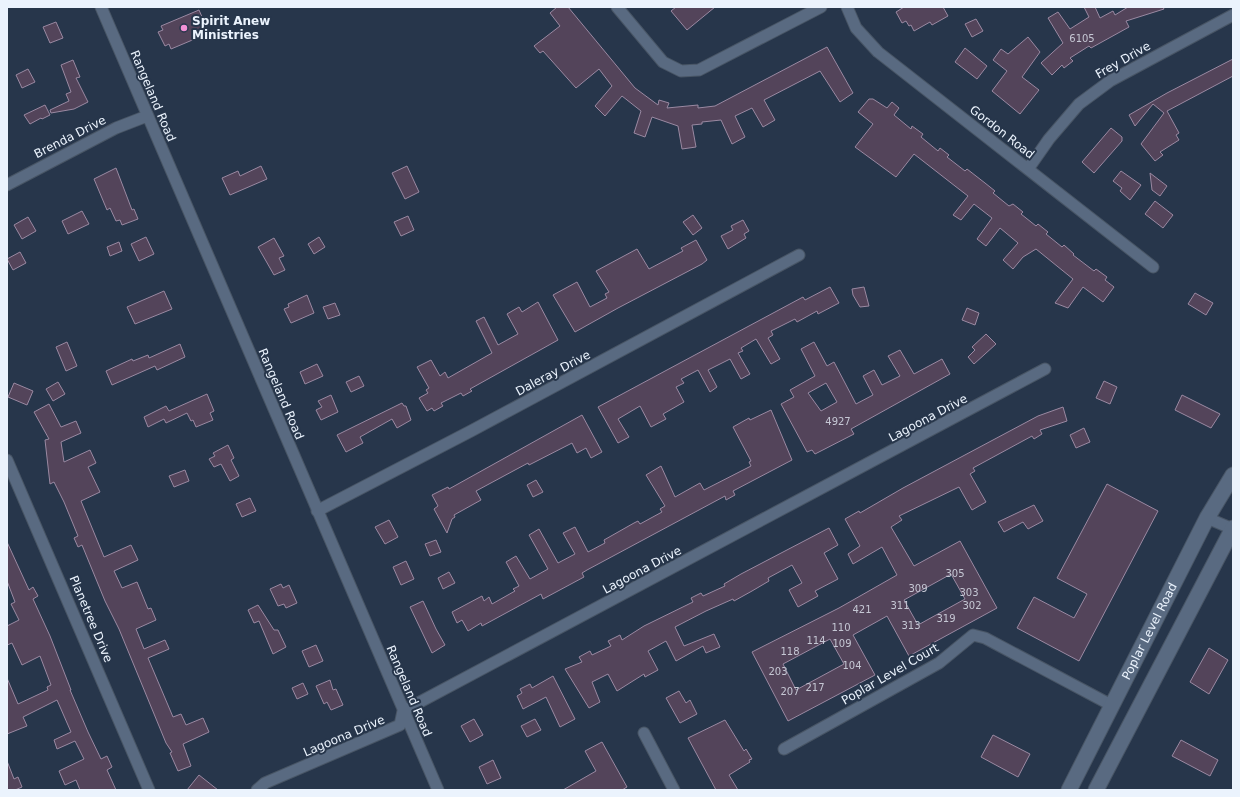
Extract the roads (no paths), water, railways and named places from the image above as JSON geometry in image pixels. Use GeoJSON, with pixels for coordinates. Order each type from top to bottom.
{"type":"FeatureCollection","features":[{"type":"Feature","properties":{"kind":"main road","name":"Poplar Level Road"},"geometry":{"type":"LineString","coordinates":[[1069,790],[1208,518],[1233,475]]}},
{"type":"Feature","properties":{"kind":"main road","name":"Poplar Level Road"},"geometry":{"type":"LineString","coordinates":[[1096,790],[1233,528]]}},
{"type":"Feature","properties":{"kind":"street","name":"Rangeland Road"},"geometry":{"type":"LineString","coordinates":[[101,7],[438,790]]}},
{"type":"Feature","properties":{"kind":"street"},"geometry":{"type":"LineString","coordinates":[[617,7],[663,62],[672,68],[690,72],[710,66],[821,7]]}},
{"type":"Feature","properties":{"kind":"street","name":"Gordon Road"},"geometry":{"type":"LineString","coordinates":[[847,7],[856,28],[878,52],[1153,266]]}},
{"type":"Feature","properties":{"kind":"street","name":"Frey Drive"},"geometry":{"type":"LineString","coordinates":[[1028,169],[1049,139],[1078,104],[1110,80],[1233,15]]}},
{"type":"Feature","properties":{"kind":"street","name":"Brenda Drive"},"geometry":{"type":"LineString","coordinates":[[7,185],[116,128],[147,116]]}},
{"type":"Feature","properties":{"kind":"street","name":"Daleray Drive"},"geometry":{"type":"LineString","coordinates":[[317,511],[471,431],[799,255]]}},
{"type":"Feature","properties":{"kind":"street","name":"Lagoona Drive"},"geometry":{"type":"LineString","coordinates":[[257,790],[265,783],[400,725],[403,711],[1045,370]]}},
{"type":"Feature","properties":{"kind":"street","name":"Planetree Drive"},"geometry":{"type":"LineString","coordinates":[[7,460],[149,790]]}},
{"type":"Feature","properties":{"kind":"street"},"geometry":{"type":"LineString","coordinates":[[1208,518],[1233,528]]}},
{"type":"Feature","properties":{"kind":"street","name":"Poplar Level Court"},"geometry":{"type":"LineString","coordinates":[[784,749],[939,664],[973,635],[985,638],[1113,706]]}},
{"type":"Feature","properties":{"kind":"street"},"geometry":{"type":"LineString","coordinates":[[644,733],[674,790]]}},
{"type":"Feature","properties":{"kind":"place","name":"Spirit Anew Ministries"},"geometry":{"type":"Point","coordinates":[184,28]}}]}
